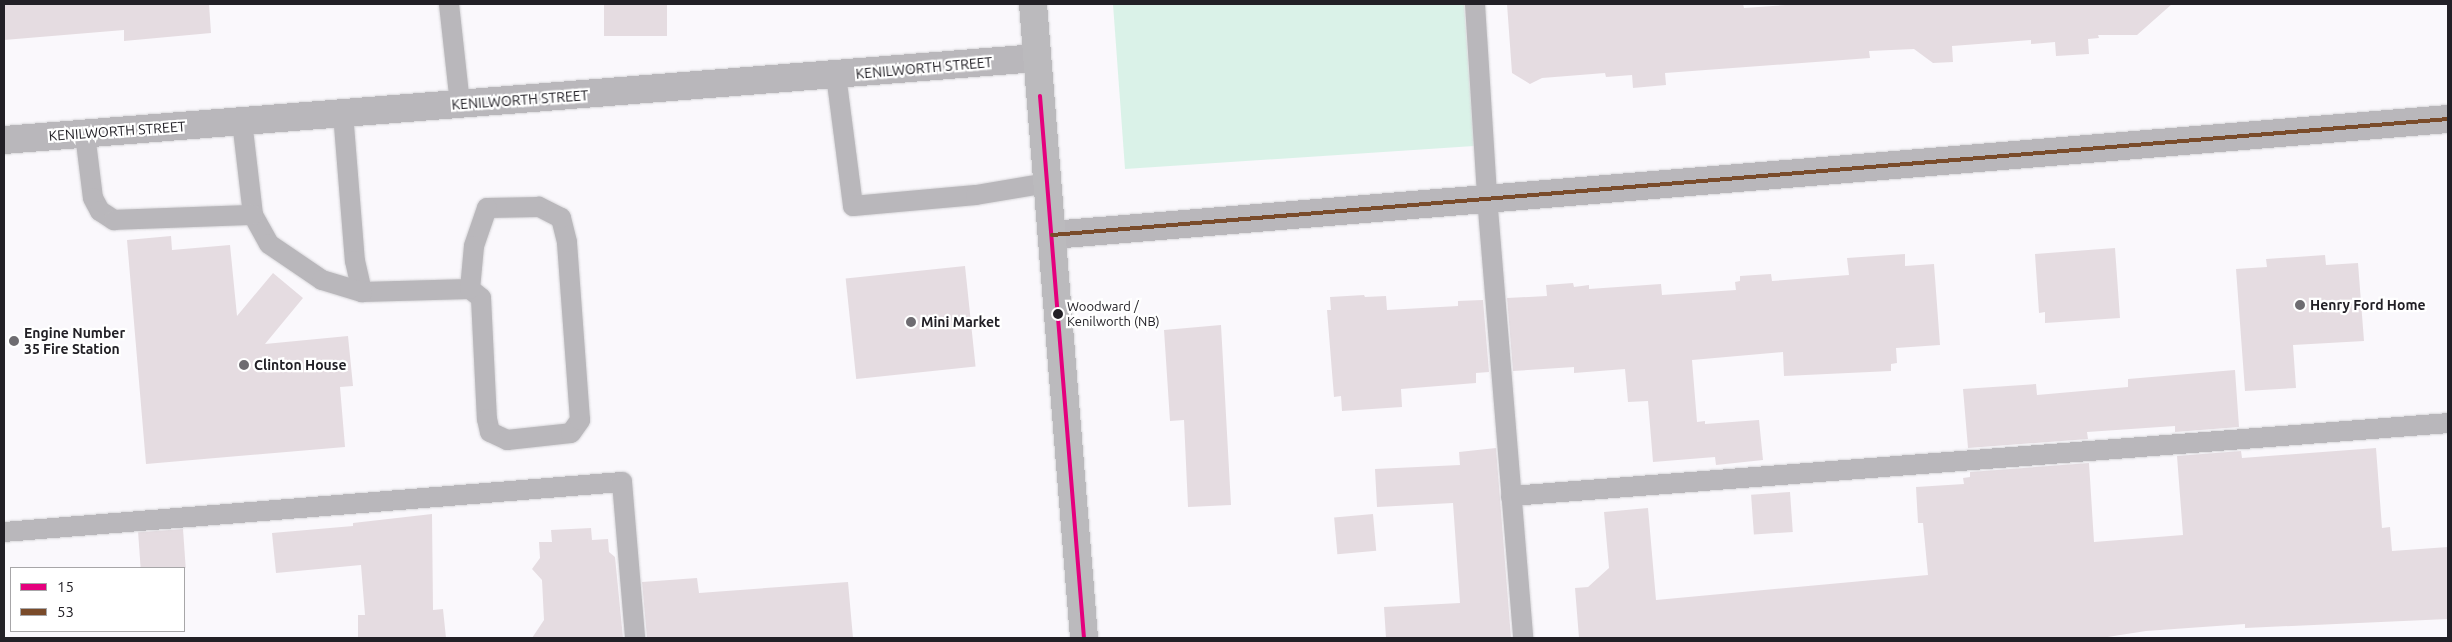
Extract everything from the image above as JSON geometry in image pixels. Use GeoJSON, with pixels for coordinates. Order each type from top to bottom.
{"type":"FeatureCollection","features":[{"type":"Feature","properties":{"kind":"main road"},"geometry":{"type":"LineString","coordinates":[[1033,4],[1084,638]]}},
{"type":"Feature","properties":{"kind":"street","name":"KENILWORTH STREET"},"geometry":{"type":"LineString","coordinates":[[4,140],[1037,58]]}},
{"type":"Feature","properties":{"kind":"street"},"geometry":{"type":"LineString","coordinates":[[1052,235],[1487,197],[2448,119]]}},
{"type":"Feature","properties":{"kind":"lane"},"geometry":{"type":"LineString","coordinates":[[449,4],[460,104]]}},
{"type":"Feature","properties":{"kind":"lane"},"geometry":{"type":"LineString","coordinates":[[1475,4],[1487,197],[1523,638]]}},
{"type":"Feature","properties":{"kind":"lane"},"geometry":{"type":"LineString","coordinates":[[836,75],[853,206],[976,195],[1048,183]]}},
{"type":"Feature","properties":{"kind":"lane"},"geometry":{"type":"LineString","coordinates":[[343,113],[355,261],[362,292]]}},
{"type":"Feature","properties":{"kind":"lane"},"geometry":{"type":"LineString","coordinates":[[242,122],[253,215],[269,244],[322,280],[362,292],[470,289],[481,298],[487,419],[490,432],[507,440],[570,433],[580,420],[567,242],[561,218],[539,207],[487,208],[474,246],[470,289]]}},
{"type":"Feature","properties":{"kind":"lane"},"geometry":{"type":"LineString","coordinates":[[85,134],[93,198],[100,211],[114,220],[253,215]]}},
{"type":"Feature","properties":{"kind":"lane"},"geometry":{"type":"LineString","coordinates":[[1511,496],[2448,422]]}},
{"type":"Feature","properties":{"kind":"lane"},"geometry":{"type":"LineString","coordinates":[[4,532],[622,482],[635,638]]}},
{"type":"Feature","properties":{"kind":"green space"},"geometry":{"type":"Polygon","coordinates":[[[1113,4],[1464,4],[1474,146],[1125,169],[1113,4]]]}},
{"type":"Feature","properties":{"kind":"building"},"geometry":{"type":"Polygon","coordinates":[[[4,4],[209,4],[211,33],[124,41],[124,30],[4,40],[4,4]]]}},
{"type":"Feature","properties":{"kind":"building"},"geometry":{"type":"Polygon","coordinates":[[[604,4],[667,4],[667,36],[604,36],[604,4]]]}},
{"type":"Feature","properties":{"kind":"building"},"geometry":{"type":"Polygon","coordinates":[[[1507,4],[1743,4],[1744,8],[1800,4],[2172,4],[2137,35],[2098,35],[2099,38],[2088,39],[2089,54],[2056,56],[2055,42],[2031,44],[2031,40],[1952,46],[1953,62],[1933,63],[1914,49],[1869,51],[1870,58],[1665,73],[1666,85],[1633,88],[1632,75],[1606,77],[1605,73],[1542,78],[1530,84],[1512,73],[1507,4]]]}},
{"type":"Feature","properties":{"kind":"building","name":"Clinton House"},"geometry":{"type":"Polygon","coordinates":[[[171,236],[172,250],[230,245],[237,316],[273,273],[303,298],[265,344],[348,336],[353,386],[340,387],[345,447],[146,464],[127,240],[171,236]]]}},
{"type":"Feature","properties":{"kind":"building"},"geometry":{"type":"Polygon","coordinates":[[[2115,248],[2120,318],[2045,323],[2045,312],[2039,313],[2035,254],[2115,248]]]}},
{"type":"Feature","properties":{"kind":"building"},"geometry":{"type":"Polygon","coordinates":[[[1905,254],[1905,266],[1934,264],[1940,345],[1896,348],[1897,363],[1891,364],[1891,371],[1784,376],[1783,352],[1692,360],[1697,422],[1705,421],[1705,424],[1759,420],[1763,460],[1716,465],[1715,457],[1653,462],[1648,401],[1628,402],[1625,369],[1574,373],[1574,367],[1513,371],[1507,298],[1547,296],[1546,285],[1573,283],[1574,287],[1589,285],[1589,289],[1661,284],[1662,295],[1736,290],[1735,282],[1740,281],[1740,276],[1771,274],[1772,281],[1849,275],[1847,258],[1905,254]]]}},
{"type":"Feature","properties":{"kind":"building","name":"Henry Ford Home"},"geometry":{"type":"Polygon","coordinates":[[[2325,255],[2326,265],[2358,263],[2364,341],[2293,345],[2296,388],[2245,391],[2236,269],[2267,267],[2266,259],[2325,255]]]}},
{"type":"Feature","properties":{"kind":"building","name":"Mini Market"},"geometry":{"type":"Polygon","coordinates":[[[965,266],[976,366],[856,379],[846,279],[965,266]]]}},
{"type":"Feature","properties":{"kind":"building"},"geometry":{"type":"Polygon","coordinates":[[[1364,295],[1365,297],[1386,296],[1387,310],[1458,306],[1458,301],[1483,300],[1489,372],[1476,373],[1476,383],[1401,389],[1402,407],[1342,411],[1341,396],[1334,397],[1327,310],[1331,310],[1330,297],[1364,295]]]}},
{"type":"Feature","properties":{"kind":"building"},"geometry":{"type":"Polygon","coordinates":[[[1221,325],[1231,505],[1188,507],[1184,420],[1170,421],[1164,330],[1221,325]]]}},
{"type":"Feature","properties":{"kind":"building"},"geometry":{"type":"Polygon","coordinates":[[[2235,370],[2239,427],[2175,432],[2175,426],[2087,432],[2088,439],[1968,448],[1963,389],[2036,384],[2037,395],[2128,387],[2128,379],[2235,370]]]}},
{"type":"Feature","properties":{"kind":"building"},"geometry":{"type":"Polygon","coordinates":[[[1496,448],[1511,638],[1386,638],[1384,607],[1460,603],[1453,503],[1377,507],[1375,469],[1460,465],[1459,452],[1496,448]]]}},
{"type":"Feature","properties":{"kind":"building"},"geometry":{"type":"Polygon","coordinates":[[[2376,448],[2382,528],[2390,527],[2392,551],[2448,547],[2448,619],[2245,628],[2245,624],[2146,631],[2101,638],[1579,638],[1575,588],[1588,587],[1609,568],[1604,512],[1648,508],[1656,600],[1928,575],[1923,523],[1918,523],[1916,487],[1964,484],[1963,478],[1970,477],[1970,472],[2089,463],[2094,542],[2183,535],[2177,456],[2241,451],[2242,458],[2376,448]]]}},
{"type":"Feature","properties":{"kind":"building"},"geometry":{"type":"Polygon","coordinates":[[[1790,492],[1793,532],[1754,535],[1751,495],[1790,492]]]}},
{"type":"Feature","properties":{"kind":"building"},"geometry":{"type":"Polygon","coordinates":[[[432,514],[433,610],[443,609],[446,638],[358,638],[358,615],[365,615],[361,565],[276,573],[272,533],[353,526],[353,523],[432,514]]]}},
{"type":"Feature","properties":{"kind":"building"},"geometry":{"type":"Polygon","coordinates":[[[1373,514],[1376,551],[1337,554],[1334,517],[1373,514]]]}},
{"type":"Feature","properties":{"kind":"building"},"geometry":{"type":"Polygon","coordinates":[[[591,528],[592,540],[608,539],[609,552],[615,557],[623,638],[532,638],[544,620],[542,580],[532,569],[540,558],[539,542],[552,542],[551,530],[591,528]]]}},
{"type":"Feature","properties":{"kind":"building"},"geometry":{"type":"Polygon","coordinates":[[[183,529],[186,568],[141,567],[138,532],[183,529]]]}},
{"type":"Feature","properties":{"kind":"building"},"geometry":{"type":"Polygon","coordinates":[[[697,578],[699,593],[848,582],[853,638],[647,638],[642,582],[697,578]]]}},
{"type":"Feature","properties":{"kind":"transit line","name":"15"},"geometry":{"type":"LineString","coordinates":[[1040,96],[1084,638]]}},
{"type":"Feature","properties":{"kind":"transit line","name":"53"},"geometry":{"type":"LineString","coordinates":[[1052,235],[2448,119]]}},
{"type":"Feature","properties":{"kind":"place","name":"Henry Ford Home"},"geometry":{"type":"Point","coordinates":[2300,305]}},
{"type":"Feature","properties":{"kind":"place","name":"Woodward / Kenilworth (NB)"},"geometry":{"type":"Point","coordinates":[1058,314]}},
{"type":"Feature","properties":{"kind":"place","name":"Mini Market"},"geometry":{"type":"Point","coordinates":[911,322]}},
{"type":"Feature","properties":{"kind":"place","name":"Engine Number 35 Fire Station"},"geometry":{"type":"Point","coordinates":[14,341]}},
{"type":"Feature","properties":{"kind":"place","name":"Clinton House"},"geometry":{"type":"Point","coordinates":[244,365]}}]}
